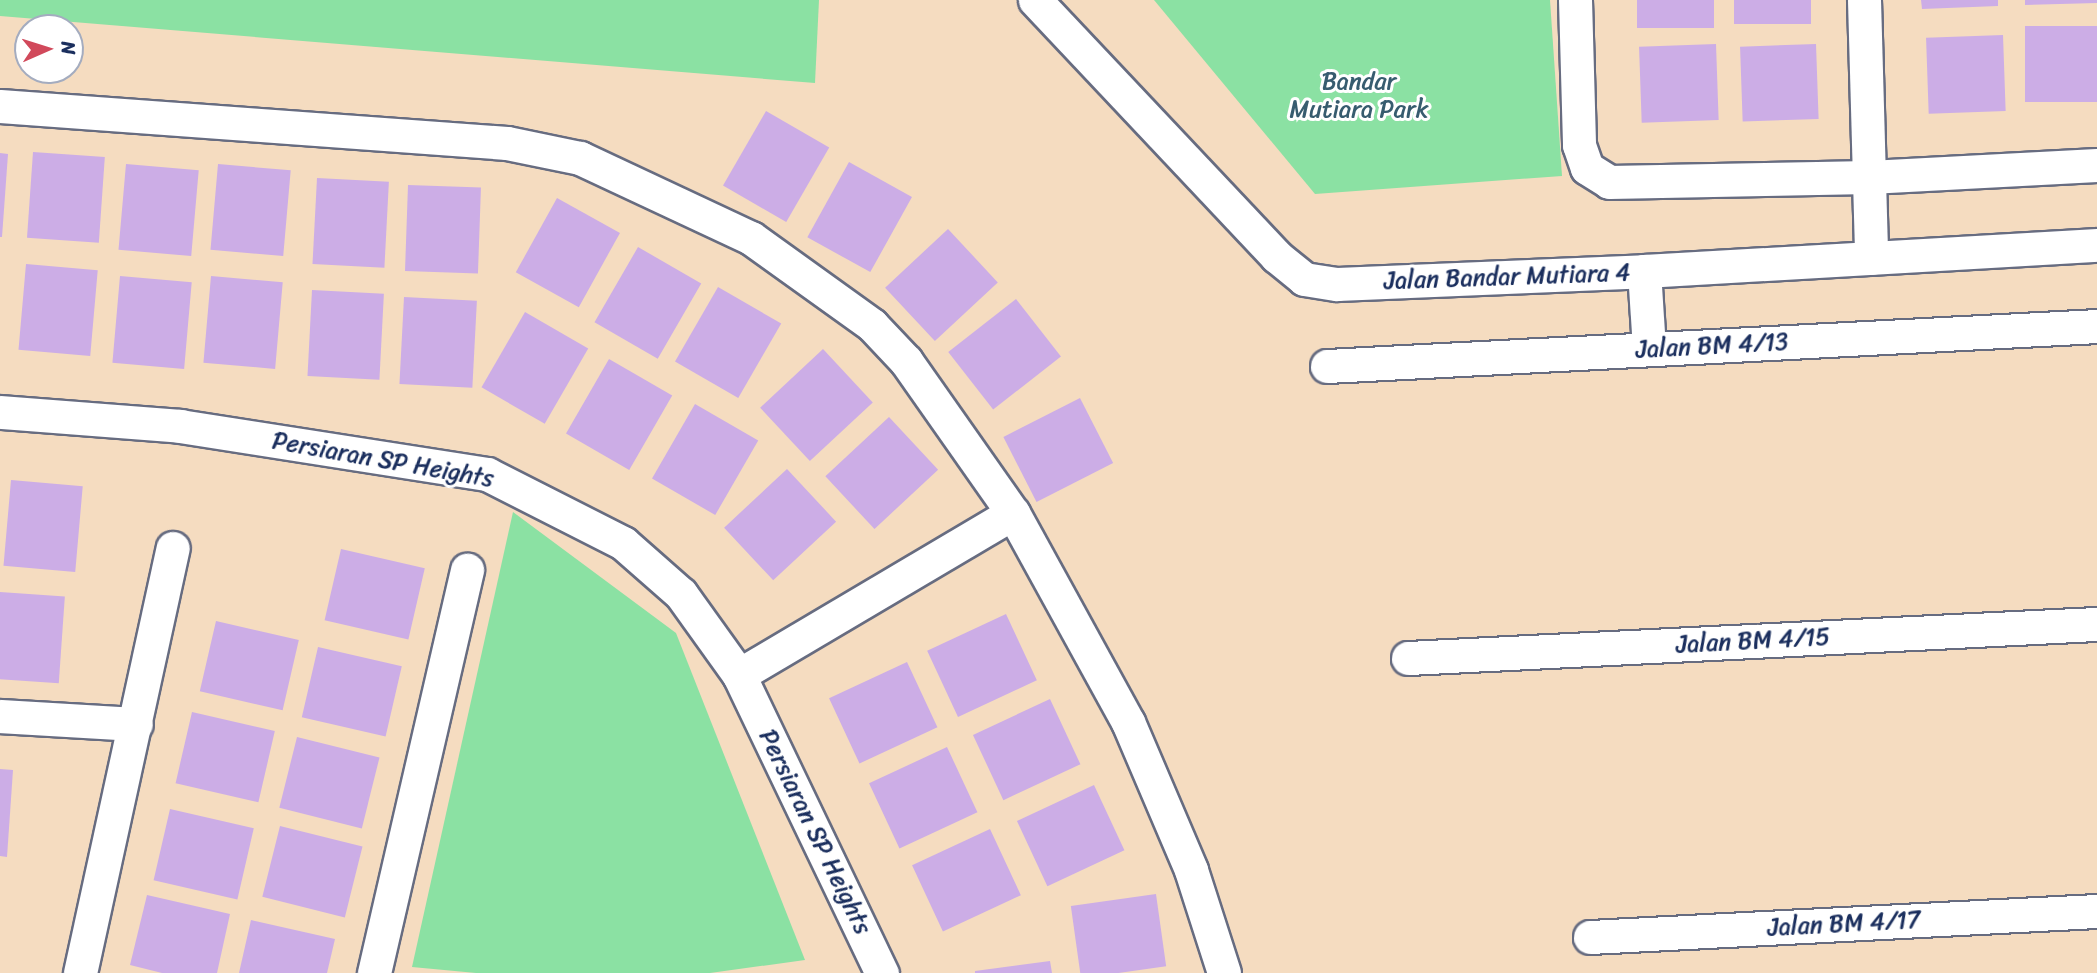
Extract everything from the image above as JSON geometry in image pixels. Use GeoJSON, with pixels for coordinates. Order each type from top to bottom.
{"type":"FeatureCollection","features":[{"type":"Feature","properties":{"kind":"street","name":"Jalan Bandar Mutiara 4"},"geometry":{"type":"LineString","coordinates":[[1035,0],[1276,256],[1304,279],[1337,284],[1644,271],[2097,245]]}},
{"type":"Feature","properties":{"kind":"street"},"geometry":{"type":"LineString","coordinates":[[1575,0],[1579,145],[1587,168],[1609,182],[1869,177],[2097,165]]}},
{"type":"Feature","properties":{"kind":"street"},"geometry":{"type":"LineString","coordinates":[[1864,0],[1871,258]]}},
{"type":"Feature","properties":{"kind":"street"},"geometry":{"type":"LineString","coordinates":[[0,107],[507,143],[580,158],[751,238],[872,325],[906,361],[1013,513],[1128,722],[1191,870],[1224,973]]}},
{"type":"Feature","properties":{"kind":"street"},"geometry":{"type":"LineString","coordinates":[[1644,271],[1650,349]]}},
{"type":"Feature","properties":{"kind":"street","name":"Jalan BM 4/13"},"geometry":{"type":"LineString","coordinates":[[1327,366],[2097,326]]}},
{"type":"Feature","properties":{"kind":"street","name":"Persiaran SP Heights"},"geometry":{"type":"LineString","coordinates":[[0,412],[180,426],[487,474],[623,543],[681,594],[739,675],[882,973]]}},
{"type":"Feature","properties":{"kind":"street"},"geometry":{"type":"LineString","coordinates":[[739,675],[1013,513]]}},
{"type":"Feature","properties":{"kind":"street"},"geometry":{"type":"LineString","coordinates":[[80,973],[173,548]]}},
{"type":"Feature","properties":{"kind":"street"},"geometry":{"type":"LineString","coordinates":[[374,973],[467,570]]}},
{"type":"Feature","properties":{"kind":"street","name":"Jalan BM 4/15"},"geometry":{"type":"LineString","coordinates":[[1408,658],[2097,624]]}},
{"type":"Feature","properties":{"kind":"street"},"geometry":{"type":"LineString","coordinates":[[0,716],[136,724]]}},
{"type":"Feature","properties":{"kind":"street","name":"Jalan BM 4/17"},"geometry":{"type":"LineString","coordinates":[[1590,937],[2097,911]]}},
{"type":"Feature","properties":{"kind":"green space"},"geometry":{"type":"Polygon","coordinates":[[[0,0],[819,0],[815,83],[84,23],[84,14],[0,16],[0,0]]]}},
{"type":"Feature","properties":{"kind":"green space","name":"Bandar Mutiara Park"},"geometry":{"type":"Polygon","coordinates":[[[1154,0],[1550,0],[1562,176],[1315,194],[1154,0]]]}},
{"type":"Feature","properties":{"kind":"green space"},"geometry":{"type":"Polygon","coordinates":[[[513,512],[676,633],[805,960],[710,973],[476,973],[412,967],[513,512]]]}},
{"type":"Feature","properties":{"kind":"building"},"geometry":{"type":"Polygon","coordinates":[[[1637,0],[1714,0],[1714,28],[1637,28],[1637,0]]]}},
{"type":"Feature","properties":{"kind":"building"},"geometry":{"type":"Polygon","coordinates":[[[1734,0],[1811,0],[1811,24],[1734,24],[1734,0]]]}},
{"type":"Feature","properties":{"kind":"building"},"geometry":{"type":"Polygon","coordinates":[[[1921,0],[1998,0],[1998,6],[1922,9],[1921,0]]]}},
{"type":"Feature","properties":{"kind":"building"},"geometry":{"type":"Polygon","coordinates":[[[2025,0],[2097,0],[2097,3],[2025,5],[2025,0]]]}},
{"type":"Feature","properties":{"kind":"building"},"geometry":{"type":"Polygon","coordinates":[[[2025,26],[2097,26],[2097,102],[2025,102],[2025,26]]]}},
{"type":"Feature","properties":{"kind":"building"},"geometry":{"type":"Polygon","coordinates":[[[2003,35],[2006,111],[1929,114],[1926,38],[2003,35]]]}},
{"type":"Feature","properties":{"kind":"building"},"geometry":{"type":"Polygon","coordinates":[[[1716,44],[1719,120],[1642,123],[1639,47],[1716,44]]]}},
{"type":"Feature","properties":{"kind":"building"},"geometry":{"type":"Polygon","coordinates":[[[1816,44],[1819,119],[1743,122],[1740,47],[1816,44]]]}},
{"type":"Feature","properties":{"kind":"building"},"geometry":{"type":"Polygon","coordinates":[[[766,111],[829,148],[786,222],[723,185],[766,111]]]}},
{"type":"Feature","properties":{"kind":"building"},"geometry":{"type":"Polygon","coordinates":[[[33,152],[105,157],[99,243],[27,238],[33,152]]]}},
{"type":"Feature","properties":{"kind":"building"},"geometry":{"type":"Polygon","coordinates":[[[0,153],[8,154],[2,237],[0,237],[0,153]]]}},
{"type":"Feature","properties":{"kind":"building"},"geometry":{"type":"Polygon","coordinates":[[[849,162],[912,197],[870,272],[807,237],[849,162]]]}},
{"type":"Feature","properties":{"kind":"building"},"geometry":{"type":"Polygon","coordinates":[[[126,164],[199,170],[191,256],[119,250],[126,164]]]}},
{"type":"Feature","properties":{"kind":"building"},"geometry":{"type":"Polygon","coordinates":[[[218,164],[291,170],[283,256],[211,250],[218,164]]]}},
{"type":"Feature","properties":{"kind":"building"},"geometry":{"type":"Polygon","coordinates":[[[317,178],[389,182],[384,268],[312,264],[317,178]]]}},
{"type":"Feature","properties":{"kind":"building"},"geometry":{"type":"Polygon","coordinates":[[[408,185],[481,188],[478,273],[405,271],[408,185]]]}},
{"type":"Feature","properties":{"kind":"building"},"geometry":{"type":"Polygon","coordinates":[[[557,198],[620,233],[579,307],[516,272],[557,198]]]}},
{"type":"Feature","properties":{"kind":"building"},"geometry":{"type":"Polygon","coordinates":[[[948,229],[998,282],[935,341],[885,288],[948,229]]]}},
{"type":"Feature","properties":{"kind":"building"},"geometry":{"type":"Polygon","coordinates":[[[638,247],[701,284],[658,359],[594,322],[638,247]]]}},
{"type":"Feature","properties":{"kind":"building"},"geometry":{"type":"Polygon","coordinates":[[[26,264],[98,270],[90,356],[19,350],[26,264]]]}},
{"type":"Feature","properties":{"kind":"building"},"geometry":{"type":"Polygon","coordinates":[[[120,276],[192,282],[184,369],[112,363],[120,276]]]}},
{"type":"Feature","properties":{"kind":"building"},"geometry":{"type":"Polygon","coordinates":[[[211,276],[283,282],[275,369],[203,363],[211,276]]]}},
{"type":"Feature","properties":{"kind":"building"},"geometry":{"type":"Polygon","coordinates":[[[718,287],[781,323],[738,398],[675,361],[718,287]]]}},
{"type":"Feature","properties":{"kind":"building"},"geometry":{"type":"Polygon","coordinates":[[[312,290],[384,294],[379,380],[307,376],[312,290]]]}},
{"type":"Feature","properties":{"kind":"building"},"geometry":{"type":"Polygon","coordinates":[[[404,297],[477,301],[472,388],[399,384],[404,297]]]}},
{"type":"Feature","properties":{"kind":"building"},"geometry":{"type":"Polygon","coordinates":[[[1016,299],[1061,357],[993,409],[948,352],[1016,299]]]}},
{"type":"Feature","properties":{"kind":"building"},"geometry":{"type":"Polygon","coordinates":[[[525,312],[588,349],[545,424],[482,387],[525,312]]]}},
{"type":"Feature","properties":{"kind":"building"},"geometry":{"type":"Polygon","coordinates":[[[823,349],[873,402],[810,461],[760,408],[823,349]]]}},
{"type":"Feature","properties":{"kind":"building"},"geometry":{"type":"Polygon","coordinates":[[[609,359],[672,395],[629,470],[566,433],[609,359]]]}},
{"type":"Feature","properties":{"kind":"building"},"geometry":{"type":"Polygon","coordinates":[[[1080,398],[1113,463],[1037,502],[1003,437],[1080,398]]]}},
{"type":"Feature","properties":{"kind":"building"},"geometry":{"type":"Polygon","coordinates":[[[695,404],[758,440],[715,515],[652,478],[695,404]]]}},
{"type":"Feature","properties":{"kind":"building"},"geometry":{"type":"Polygon","coordinates":[[[889,417],[938,470],[874,529],[825,476],[889,417]]]}},
{"type":"Feature","properties":{"kind":"building"},"geometry":{"type":"Polygon","coordinates":[[[787,469],[836,522],[773,580],[724,528],[787,469]]]}},
{"type":"Feature","properties":{"kind":"building"},"geometry":{"type":"Polygon","coordinates":[[[11,480],[83,486],[75,572],[4,566],[11,480]]]}},
{"type":"Feature","properties":{"kind":"building"},"geometry":{"type":"Polygon","coordinates":[[[341,549],[425,568],[408,639],[325,620],[341,549]]]}},
{"type":"Feature","properties":{"kind":"building"},"geometry":{"type":"Polygon","coordinates":[[[0,592],[65,597],[59,683],[0,679],[0,592]]]}},
{"type":"Feature","properties":{"kind":"building"},"geometry":{"type":"Polygon","coordinates":[[[1006,614],[1037,680],[958,717],[927,651],[1006,614]]]}},
{"type":"Feature","properties":{"kind":"building"},"geometry":{"type":"Polygon","coordinates":[[[216,621],[299,640],[283,710],[200,691],[216,621]]]}},
{"type":"Feature","properties":{"kind":"building"},"geometry":{"type":"Polygon","coordinates":[[[318,647],[402,666],[386,737],[302,717],[318,647]]]}},
{"type":"Feature","properties":{"kind":"building"},"geometry":{"type":"Polygon","coordinates":[[[907,662],[937,727],[859,764],[829,698],[907,662]]]}},
{"type":"Feature","properties":{"kind":"building"},"geometry":{"type":"Polygon","coordinates":[[[1050,699],[1080,764],[1003,800],[973,735],[1050,699]]]}},
{"type":"Feature","properties":{"kind":"building"},"geometry":{"type":"Polygon","coordinates":[[[192,712],[275,731],[258,802],[176,783],[192,712]]]}},
{"type":"Feature","properties":{"kind":"building"},"geometry":{"type":"Polygon","coordinates":[[[297,737],[379,758],[362,828],[279,808],[297,737]]]}},
{"type":"Feature","properties":{"kind":"building"},"geometry":{"type":"Polygon","coordinates":[[[947,747],[977,812],[899,849],[869,783],[947,747]]]}},
{"type":"Feature","properties":{"kind":"building"},"geometry":{"type":"Polygon","coordinates":[[[0,769],[13,770],[7,857],[0,856],[0,769]]]}},
{"type":"Feature","properties":{"kind":"building"},"geometry":{"type":"Polygon","coordinates":[[[1094,785],[1124,850],[1047,886],[1017,821],[1094,785]]]}},
{"type":"Feature","properties":{"kind":"building"},"geometry":{"type":"Polygon","coordinates":[[[170,809],[254,828],[237,899],[154,880],[170,809]]]}},
{"type":"Feature","properties":{"kind":"building"},"geometry":{"type":"Polygon","coordinates":[[[280,826],[362,847],[345,917],[262,897],[280,826]]]}},
{"type":"Feature","properties":{"kind":"building"},"geometry":{"type":"Polygon","coordinates":[[[990,829],[1021,895],[943,932],[912,865],[990,829]]]}},
{"type":"Feature","properties":{"kind":"building"},"geometry":{"type":"Polygon","coordinates":[[[1156,894],[1166,966],[1118,973],[1080,973],[1071,906],[1156,894]]]}},
{"type":"Feature","properties":{"kind":"building"},"geometry":{"type":"Polygon","coordinates":[[[147,895],[230,914],[217,973],[162,973],[130,965],[147,895]]]}},
{"type":"Feature","properties":{"kind":"building"},"geometry":{"type":"Polygon","coordinates":[[[251,920],[335,939],[327,973],[239,973],[251,920]]]}},
{"type":"Feature","properties":{"kind":"building"},"geometry":{"type":"Polygon","coordinates":[[[1050,961],[1052,973],[975,973],[975,971],[1050,961]]]}}]}
